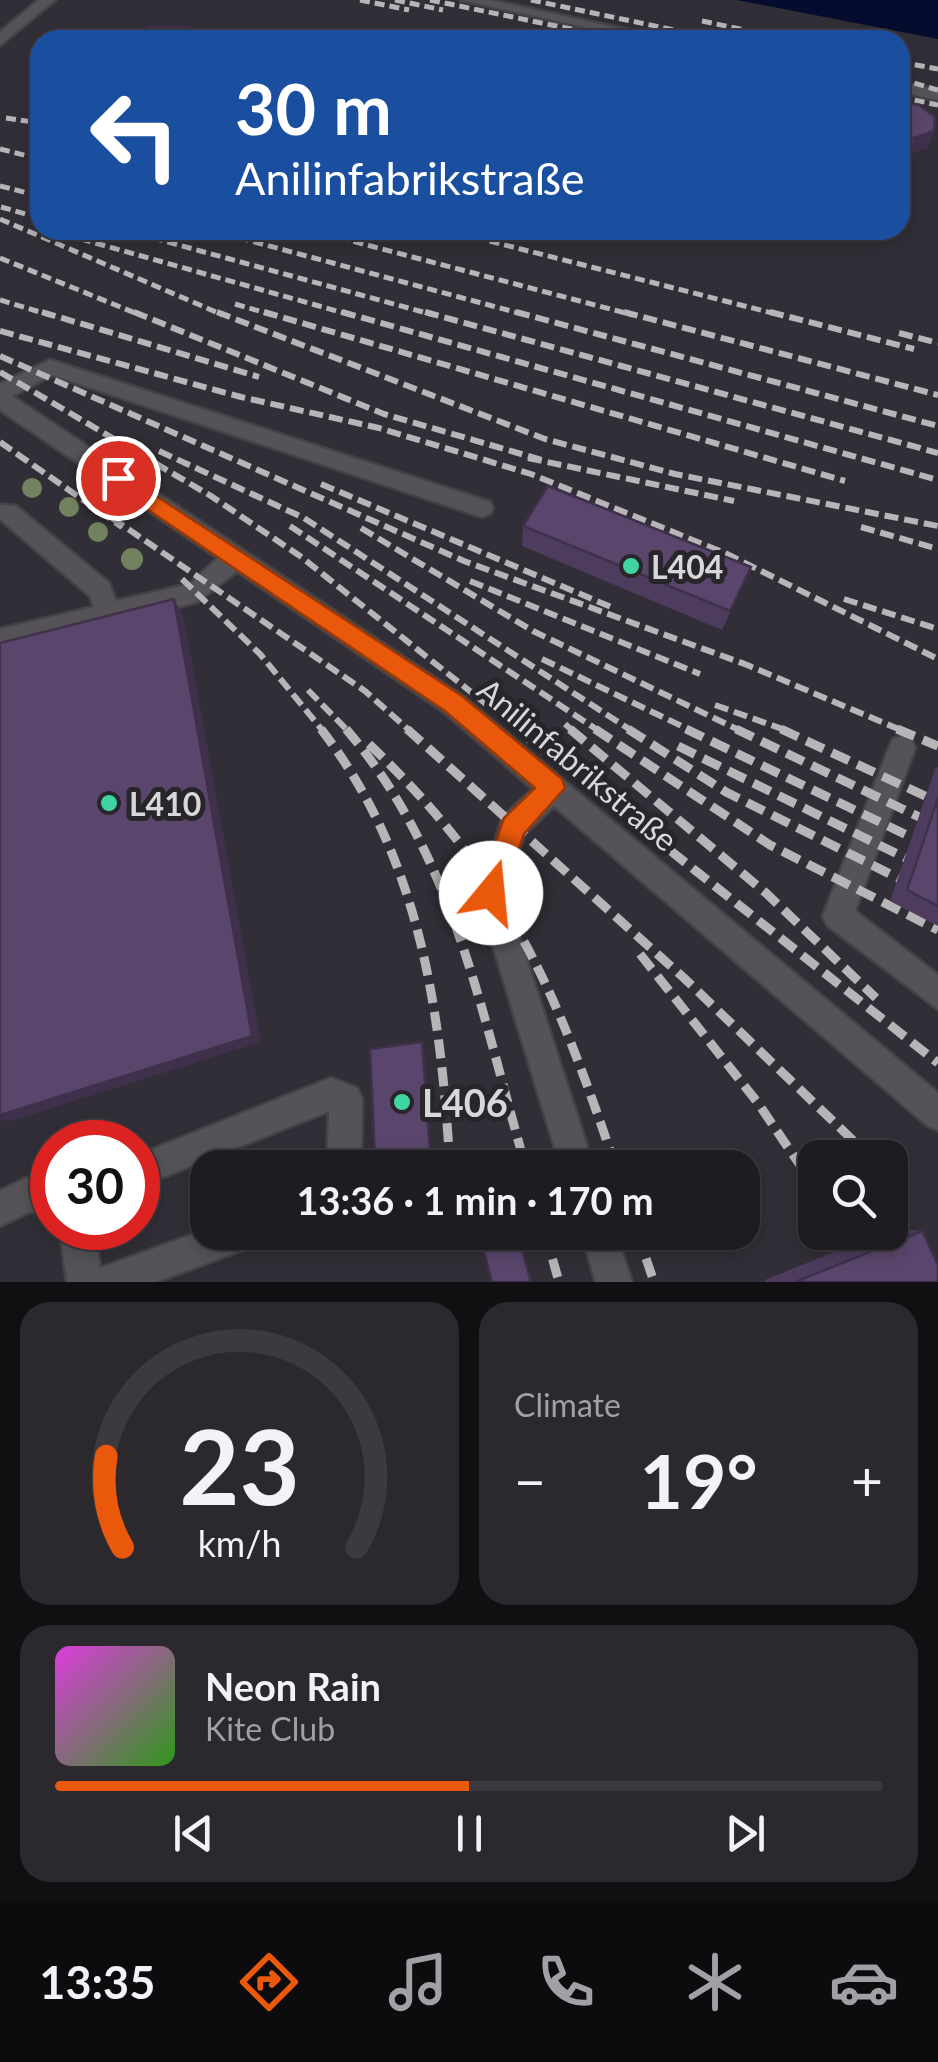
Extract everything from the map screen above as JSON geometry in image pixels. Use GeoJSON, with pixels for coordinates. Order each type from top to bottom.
{"type":"FeatureCollection","features":[{"type":"Feature","properties":{"kind":"street"},"geometry":{"type":"LineString","coordinates":[[0,40],[48,0]]}},
{"type":"Feature","properties":{"kind":"street"},"geometry":{"type":"LineString","coordinates":[[468,0],[616,30]]}},
{"type":"Feature","properties":{"kind":"street"},"geometry":{"type":"LineString","coordinates":[[910,89],[938,95]]}},
{"type":"Feature","properties":{"kind":"street"},"geometry":{"type":"LineString","coordinates":[[0,396],[50,366],[482,508]]}},
{"type":"Feature","properties":{"kind":"street","name":"Anilinfabrikstraße"},"geometry":{"type":"LineString","coordinates":[[0,396],[453,704],[938,1114]]}},
{"type":"Feature","properties":{"kind":"street"},"geometry":{"type":"LineString","coordinates":[[8,512],[100,590],[109,614]]}},
{"type":"Feature","properties":{"kind":"street"},"geometry":{"type":"LineString","coordinates":[[0,640],[197,592],[235,558]]}},
{"type":"Feature","properties":{"kind":"street"},"geometry":{"type":"LineString","coordinates":[[902,748],[838,916],[938,994]]}},
{"type":"Feature","properties":{"kind":"street"},"geometry":{"type":"LineString","coordinates":[[553,788],[513,827],[491,893],[572,1150]]}},
{"type":"Feature","properties":{"kind":"street"},"geometry":{"type":"LineString","coordinates":[[192,1150],[331,1094],[346,1099],[345,1150]]}},
{"type":"Feature","properties":{"kind":"street"},"geometry":{"type":"LineString","coordinates":[[160,1163],[190,1151]]}},
{"type":"Feature","properties":{"kind":"street"},"geometry":{"type":"LineString","coordinates":[[0,1209],[30,1195]]}},
{"type":"Feature","properties":{"kind":"street"},"geometry":{"type":"LineString","coordinates":[[81,1250],[86,1282]]}},
{"type":"Feature","properties":{"kind":"street"},"geometry":{"type":"LineString","coordinates":[[108,1282],[196,1250]]}},
{"type":"Feature","properties":{"kind":"street"},"geometry":{"type":"LineString","coordinates":[[604,1250],[614,1282]]}},
{"type":"Feature","properties":{"kind":"shaded area"},"geometry":{"type":"Polygon","coordinates":[[[0,0],[737,0],[892,30],[30,30],[30,240],[910,240],[910,34],[938,39],[938,1282],[0,1282],[0,0]]]}},
{"type":"Feature","properties":{"kind":"water"},"geometry":{"type":"Polygon","coordinates":[[[737,0],[938,0],[938,39],[910,34],[910,30],[892,30],[737,0]]]}},
{"type":"Feature","properties":{"kind":"building"},"geometry":{"type":"Polygon","coordinates":[[[189,27],[199,30],[144,30],[189,27]]]}},
{"type":"Feature","properties":{"kind":"building"},"geometry":{"type":"Polygon","coordinates":[[[910,104],[919,105],[935,117],[934,131],[910,137],[910,104]]]}},
{"type":"Feature","properties":{"kind":"building"},"geometry":{"type":"Polygon","coordinates":[[[548,486],[751,567],[730,611],[523,526],[548,486]]]}},
{"type":"Feature","properties":{"kind":"building","name":"L410"},"geometry":{"type":"Polygon","coordinates":[[[174,599],[252,1036],[0,1115],[0,643],[174,599]]]}},
{"type":"Feature","properties":{"kind":"building"},"geometry":{"type":"Polygon","coordinates":[[[938,798],[938,906],[907,890],[938,798]]]}},
{"type":"Feature","properties":{"kind":"building","name":"L406"},"geometry":{"type":"Polygon","coordinates":[[[422,1042],[430,1150],[375,1150],[370,1049],[422,1042]]]}},
{"type":"Feature","properties":{"kind":"building"},"geometry":{"type":"Polygon","coordinates":[[[922,1231],[938,1265],[938,1282],[795,1282],[875,1250],[908,1250],[908,1237],[922,1231]]]}},
{"type":"Feature","properties":{"kind":"building"},"geometry":{"type":"Polygon","coordinates":[[[484,1250],[522,1250],[531,1282],[492,1282],[484,1250]]]}},
{"type":"Feature","properties":{"kind":"railway"},"geometry":{"type":"LineString","coordinates":[[360,0],[409,10]]}},
{"type":"Feature","properties":{"kind":"railway"},"geometry":{"type":"LineString","coordinates":[[395,0],[443,10]]}},
{"type":"Feature","properties":{"kind":"railway"},"geometry":{"type":"LineString","coordinates":[[430,0],[576,30]]}},
{"type":"Feature","properties":{"kind":"railway"},"geometry":{"type":"LineString","coordinates":[[531,0],[674,30]]}},
{"type":"Feature","properties":{"kind":"railway"},"geometry":{"type":"LineString","coordinates":[[702,21],[745,30]]}},
{"type":"Feature","properties":{"kind":"railway"},"geometry":{"type":"LineString","coordinates":[[910,64],[938,69]]}},
{"type":"Feature","properties":{"kind":"railway"},"geometry":{"type":"LineString","coordinates":[[910,82],[938,90]]}},
{"type":"Feature","properties":{"kind":"railway"},"geometry":{"type":"LineString","coordinates":[[910,99],[938,105]]}},
{"type":"Feature","properties":{"kind":"railway"},"geometry":{"type":"LineString","coordinates":[[6,118],[30,122]]}},
{"type":"Feature","properties":{"kind":"railway"},"geometry":{"type":"LineString","coordinates":[[0,149],[30,156]]}},
{"type":"Feature","properties":{"kind":"railway"},"geometry":{"type":"LineString","coordinates":[[0,186],[30,194]]}},
{"type":"Feature","properties":{"kind":"railway"},"geometry":{"type":"LineString","coordinates":[[1,207],[30,215]]}},
{"type":"Feature","properties":{"kind":"railway"},"geometry":{"type":"LineString","coordinates":[[0,219],[30,232]]}},
{"type":"Feature","properties":{"kind":"railway"},"geometry":{"type":"LineString","coordinates":[[49,240],[223,315]]}},
{"type":"Feature","properties":{"kind":"railway"},"geometry":{"type":"LineString","coordinates":[[85,240],[351,315]]}},
{"type":"Feature","properties":{"kind":"railway"},"geometry":{"type":"LineString","coordinates":[[160,240],[434,315]]}},
{"type":"Feature","properties":{"kind":"railway"},"geometry":{"type":"LineString","coordinates":[[247,240],[526,315]]}},
{"type":"Feature","properties":{"kind":"railway"},"geometry":{"type":"LineString","coordinates":[[348,240],[633,315]]}},
{"type":"Feature","properties":{"kind":"railway"},"geometry":{"type":"LineString","coordinates":[[485,240],[780,315]]}},
{"type":"Feature","properties":{"kind":"railway"},"geometry":{"type":"LineString","coordinates":[[0,258],[140,315]]}},
{"type":"Feature","properties":{"kind":"railway"},"geometry":{"type":"LineString","coordinates":[[0,300],[50,315]]}},
{"type":"Feature","properties":{"kind":"railway"},"geometry":{"type":"LineString","coordinates":[[235,304],[273,315]]}},
{"type":"Feature","properties":{"kind":"railway"},"geometry":{"type":"LineString","coordinates":[[42,312],[259,377]]}},
{"type":"Feature","properties":{"kind":"railway"},"geometry":{"type":"LineString","coordinates":[[134,312],[384,414],[542,460]]}},
{"type":"Feature","properties":{"kind":"railway"},"geometry":{"type":"LineString","coordinates":[[217,312],[545,439],[675,474],[938,526]]}},
{"type":"Feature","properties":{"kind":"railway"},"geometry":{"type":"LineString","coordinates":[[264,312],[845,481]]}},
{"type":"Feature","properties":{"kind":"railway"},"geometry":{"type":"LineString","coordinates":[[342,312],[938,480]]}},
{"type":"Feature","properties":{"kind":"railway"},"geometry":{"type":"LineString","coordinates":[[425,312],[938,453]]}},
{"type":"Feature","properties":{"kind":"railway"},"geometry":{"type":"LineString","coordinates":[[516,312],[938,426]]}},
{"type":"Feature","properties":{"kind":"railway"},"geometry":{"type":"LineString","coordinates":[[624,312],[938,395]]}},
{"type":"Feature","properties":{"kind":"railway"},"geometry":{"type":"LineString","coordinates":[[770,312],[914,349]]}},
{"type":"Feature","properties":{"kind":"railway"},"geometry":{"type":"LineString","coordinates":[[0,331],[241,397],[379,428],[531,474],[727,554],[938,659]]}},
{"type":"Feature","properties":{"kind":"railway"},"geometry":{"type":"LineString","coordinates":[[899,333],[938,343]]}},
{"type":"Feature","properties":{"kind":"railway"},"geometry":{"type":"LineString","coordinates":[[0,356],[464,561],[746,664]]}},
{"type":"Feature","properties":{"kind":"railway"},"geometry":{"type":"LineString","coordinates":[[0,372],[211,496],[300,556],[520,731]]}},
{"type":"Feature","properties":{"kind":"railway"},"geometry":{"type":"LineString","coordinates":[[0,442],[122,527]]}},
{"type":"Feature","properties":{"kind":"railway"},"geometry":{"type":"LineString","coordinates":[[159,451],[304,518],[632,731]]}},
{"type":"Feature","properties":{"kind":"railway"},"geometry":{"type":"LineString","coordinates":[[528,458],[734,501]]}},
{"type":"Feature","properties":{"kind":"railway"},"geometry":{"type":"LineString","coordinates":[[321,484],[611,607]]}},
{"type":"Feature","properties":{"kind":"railway"},"geometry":{"type":"LineString","coordinates":[[112,518],[365,691],[410,731]]}},
{"type":"Feature","properties":{"kind":"railway"},"geometry":{"type":"LineString","coordinates":[[290,526],[599,731]]}},
{"type":"Feature","properties":{"kind":"railway"},"geometry":{"type":"LineString","coordinates":[[861,527],[938,549]]}},
{"type":"Feature","properties":{"kind":"railway"},"geometry":{"type":"LineString","coordinates":[[361,528],[533,631],[741,731]]}},
{"type":"Feature","properties":{"kind":"railway"},"geometry":{"type":"LineString","coordinates":[[182,579],[260,654],[323,731]]}},
{"type":"Feature","properties":{"kind":"railway"},"geometry":{"type":"LineString","coordinates":[[470,581],[700,674]]}},
{"type":"Feature","properties":{"kind":"railway"},"geometry":{"type":"LineString","coordinates":[[844,599],[938,629]]}},
{"type":"Feature","properties":{"kind":"railway"},"geometry":{"type":"LineString","coordinates":[[542,659],[692,731]]}},
{"type":"Feature","properties":{"kind":"railway"},"geometry":{"type":"LineString","coordinates":[[740,662],[746,664]]}},
{"type":"Feature","properties":{"kind":"railway"},"geometry":{"type":"LineString","coordinates":[[746,664],[750,666]]}},
{"type":"Feature","properties":{"kind":"railway"},"geometry":{"type":"LineString","coordinates":[[746,664],[903,731]]}},
{"type":"Feature","properties":{"kind":"railway"},"geometry":{"type":"LineString","coordinates":[[308,690],[348,731]]}},
{"type":"Feature","properties":{"kind":"railway"},"geometry":{"type":"LineString","coordinates":[[715,705],[788,731]]}},
{"type":"Feature","properties":{"kind":"railway"},"geometry":{"type":"LineString","coordinates":[[565,724],[573,731]]}},
{"type":"Feature","properties":{"kind":"railway"},"geometry":{"type":"LineString","coordinates":[[321,729],[355,778],[403,883],[431,994],[449,1150]]}},
{"type":"Feature","properties":{"kind":"railway"},"geometry":{"type":"LineString","coordinates":[[346,729],[383,777],[439,882],[478,994],[521,1150]]}},
{"type":"Feature","properties":{"kind":"railway"},"geometry":{"type":"LineString","coordinates":[[407,729],[684,978],[853,1140]]}},
{"type":"Feature","properties":{"kind":"railway"},"geometry":{"type":"LineString","coordinates":[[517,729],[938,1063]]}},
{"type":"Feature","properties":{"kind":"railway"},"geometry":{"type":"LineString","coordinates":[[570,729],[766,893],[876,998]]}},
{"type":"Feature","properties":{"kind":"railway"},"geometry":{"type":"LineString","coordinates":[[595,729],[770,845],[938,930]]}},
{"type":"Feature","properties":{"kind":"railway"},"geometry":{"type":"LineString","coordinates":[[628,729],[726,792],[938,898]]}},
{"type":"Feature","properties":{"kind":"railway"},"geometry":{"type":"LineString","coordinates":[[686,729],[938,850]]}},
{"type":"Feature","properties":{"kind":"railway"},"geometry":{"type":"LineString","coordinates":[[736,729],[938,826]]}},
{"type":"Feature","properties":{"kind":"railway"},"geometry":{"type":"LineString","coordinates":[[781,729],[938,802]]}},
{"type":"Feature","properties":{"kind":"railway"},"geometry":{"type":"LineString","coordinates":[[897,729],[938,746]]}},
{"type":"Feature","properties":{"kind":"railway"},"geometry":{"type":"LineString","coordinates":[[369,744],[418,794],[493,890],[548,990],[610,1150]]}},
{"type":"Feature","properties":{"kind":"railway"},"geometry":{"type":"LineString","coordinates":[[678,746],[938,874]]}},
{"type":"Feature","properties":{"kind":"railway"},"geometry":{"type":"LineString","coordinates":[[640,954],[758,1103],[798,1162]]}},
{"type":"Feature","properties":{"kind":"railway"},"geometry":{"type":"LineString","coordinates":[[550,1250],[559,1282]]}},
{"type":"Feature","properties":{"kind":"railway"},"geometry":{"type":"LineString","coordinates":[[643,1250],[654,1282]]}},
{"type":"Feature","properties":{"kind":"place","name":"L404"},"geometry":{"type":"Point","coordinates":[631,566]}},
{"type":"Feature","properties":{"kind":"place","name":"L410"},"geometry":{"type":"Point","coordinates":[109,803]}},
{"type":"Feature","properties":{"kind":"place","name":"L406"},"geometry":{"type":"Point","coordinates":[402,1102]}},
{"type":"Feature","properties":{"kind":"route"},"geometry":{"type":"LineString","coordinates":[[118,478],[453,704],[553,788],[513,827],[491,893]]}}]}
